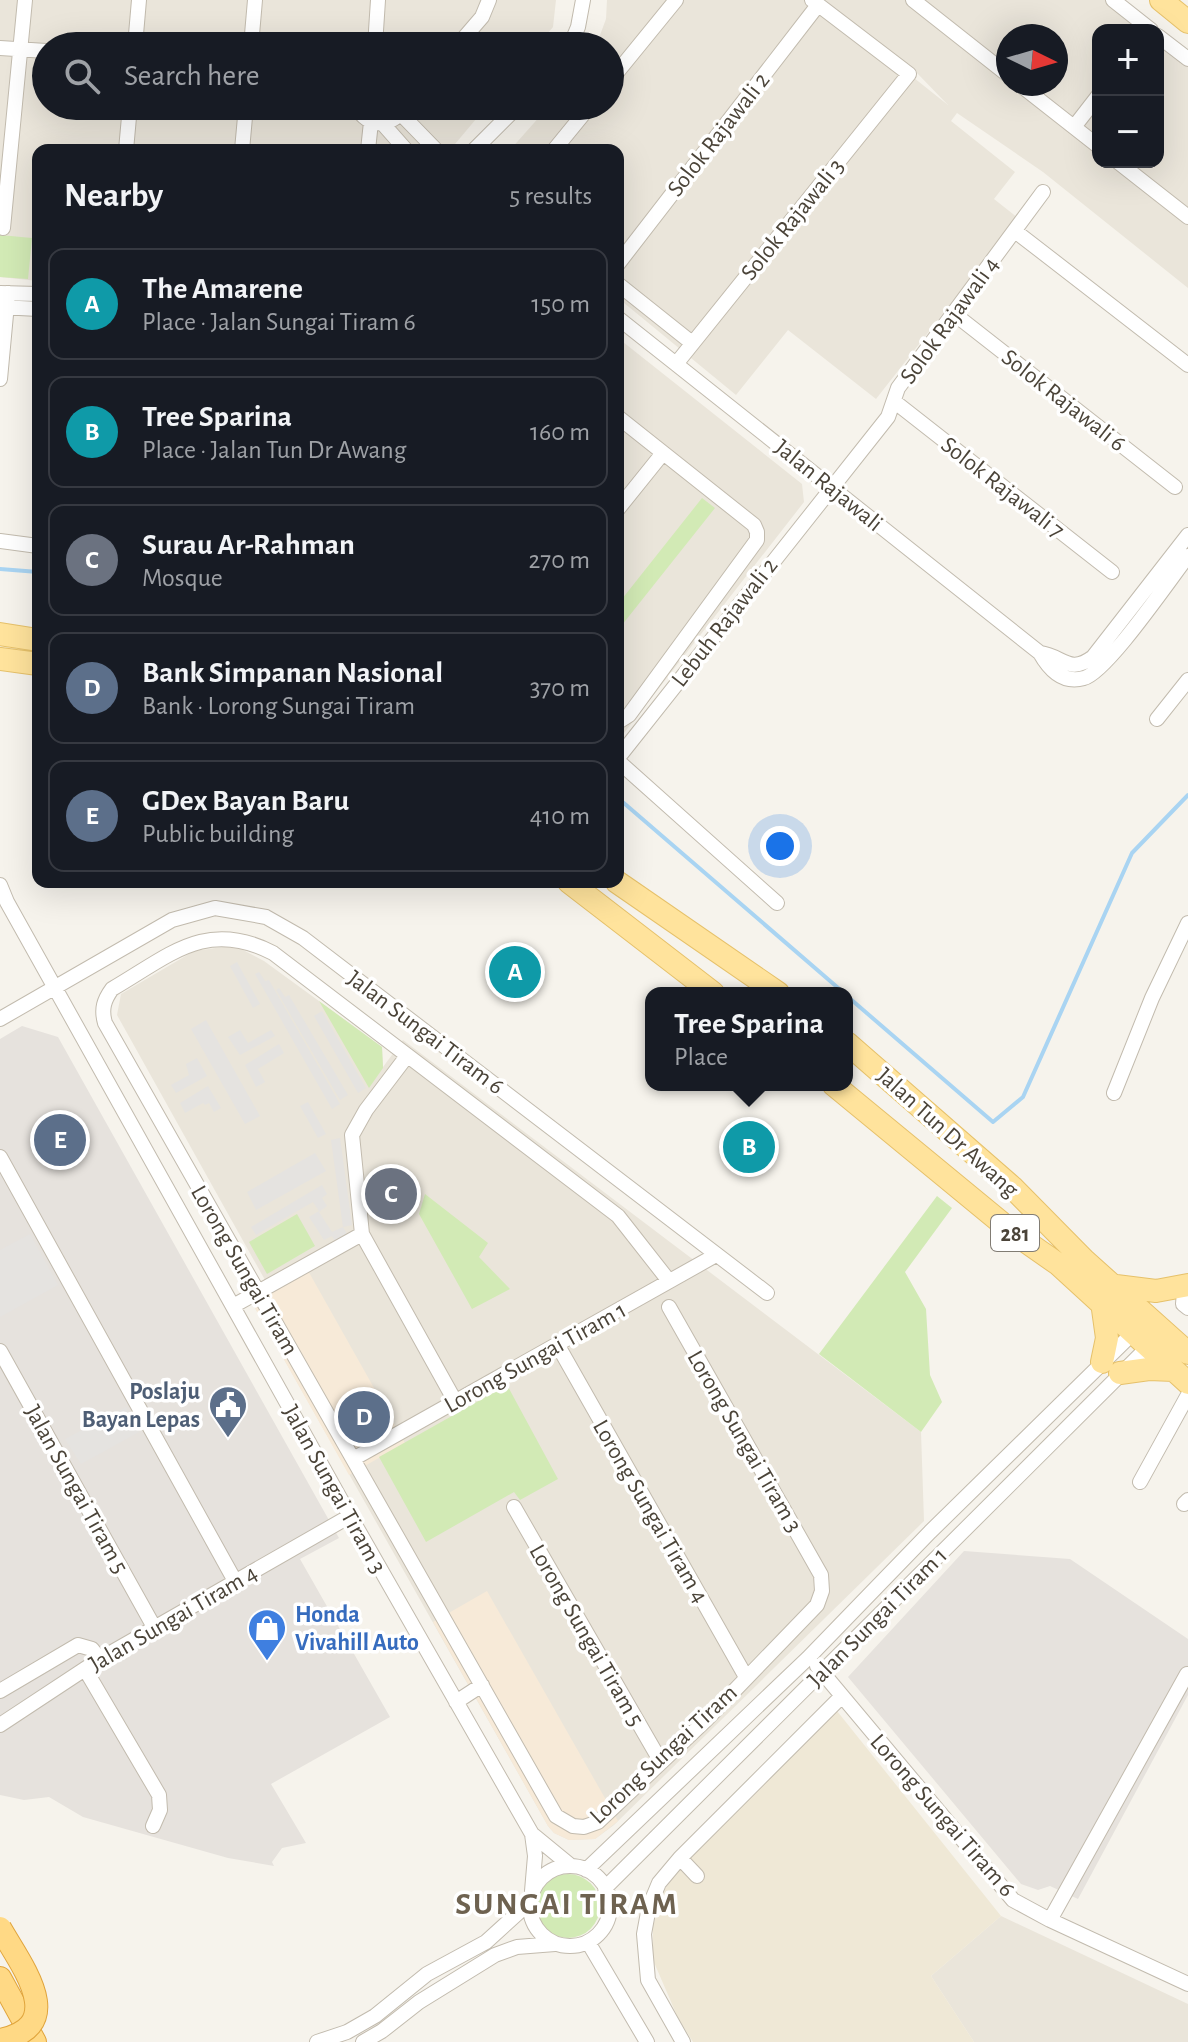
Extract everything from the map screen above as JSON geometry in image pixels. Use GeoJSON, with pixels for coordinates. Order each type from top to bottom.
{"type":"FeatureCollection","features":[{"type":"Feature","properties":{"kind":"highway"},"geometry":{"type":"LineString","coordinates":[[0,1928],[33,1987],[39,2007],[33,2022],[19,2036],[0,2040]]}},
{"type":"Feature","properties":{"kind":"highway"},"geometry":{"type":"LineString","coordinates":[[0,1978],[35,2042]]}},
{"type":"Feature","properties":{"kind":"highway"},"geometry":{"type":"LineString","coordinates":[[0,2030],[7,2042]]}},
{"type":"Feature","properties":{"kind":"main road"},"geometry":{"type":"LineString","coordinates":[[1161,0],[1188,22]]}},
{"type":"Feature","properties":{"kind":"main road"},"geometry":{"type":"LineString","coordinates":[[0,634],[32,639]]}},
{"type":"Feature","properties":{"kind":"main road"},"geometry":{"type":"LineString","coordinates":[[624,887],[769,987]]}},
{"type":"Feature","properties":{"kind":"main road"},"geometry":{"type":"LineString","coordinates":[[577,888],[705,987]]}},
{"type":"Feature","properties":{"kind":"main road","name":"Jalan Tun Dr Awang"},"geometry":{"type":"LineString","coordinates":[[853,1052],[1012,1187],[1084,1260],[1141,1339],[1183,1369]]}},
{"type":"Feature","properties":{"kind":"main road","name":"Jalan Tun Dr Awang"},"geometry":{"type":"LineString","coordinates":[[843,1091],[1015,1234],[1109,1294],[1183,1369]]}},
{"type":"Feature","properties":{"kind":"main road"},"geometry":{"type":"LineString","coordinates":[[1183,1369],[1111,1368],[1107,1338],[1109,1294],[1188,1285]]}},
{"type":"Feature","properties":{"kind":"street"},"geometry":{"type":"LineString","coordinates":[[3,228],[25,0]]}},
{"type":"Feature","properties":{"kind":"street"},"geometry":{"type":"LineString","coordinates":[[136,32],[139,0]]}},
{"type":"Feature","properties":{"kind":"street"},"geometry":{"type":"LineString","coordinates":[[252,32],[255,0]]}},
{"type":"Feature","properties":{"kind":"street"},"geometry":{"type":"LineString","coordinates":[[376,32],[378,0]]}},
{"type":"Feature","properties":{"kind":"street"},"geometry":{"type":"LineString","coordinates":[[469,32],[482,17],[489,0]]}},
{"type":"Feature","properties":{"kind":"street"},"geometry":{"type":"LineString","coordinates":[[576,32],[583,0]]}},
{"type":"Feature","properties":{"kind":"street"},"geometry":{"type":"LineString","coordinates":[[624,64],[676,0]]}},
{"type":"Feature","properties":{"kind":"street"},"geometry":{"type":"LineString","coordinates":[[913,0],[996,66]]}},
{"type":"Feature","properties":{"kind":"street"},"geometry":{"type":"LineString","coordinates":[[1113,0],[1143,24]]}},
{"type":"Feature","properties":{"kind":"street","name":"Solok Rajawali 3"},"geometry":{"type":"LineString","coordinates":[[676,364],[909,74],[815,2]]}},
{"type":"Feature","properties":{"kind":"street","name":"Solok Rajawali 2"},"geometry":{"type":"LineString","coordinates":[[624,256],[815,2]]}},
{"type":"Feature","properties":{"kind":"street"},"geometry":{"type":"LineString","coordinates":[[1164,41],[1188,59]]}},
{"type":"Feature","properties":{"kind":"street"},"geometry":{"type":"LineString","coordinates":[[0,48],[32,50]]}},
{"type":"Feature","properties":{"kind":"street"},"geometry":{"type":"LineString","coordinates":[[1034,96],[1092,141]]}},
{"type":"Feature","properties":{"kind":"street"},"geometry":{"type":"LineString","coordinates":[[1074,127],[1092,104]]}},
{"type":"Feature","properties":{"kind":"street"},"geometry":{"type":"LineString","coordinates":[[127,144],[129,120]]}},
{"type":"Feature","properties":{"kind":"street"},"geometry":{"type":"LineString","coordinates":[[243,144],[245,120]]}},
{"type":"Feature","properties":{"kind":"street"},"geometry":{"type":"LineString","coordinates":[[368,120],[377,123],[392,120]]}},
{"type":"Feature","properties":{"kind":"street"},"geometry":{"type":"LineString","coordinates":[[411,120],[431,144]]}},
{"type":"Feature","properties":{"kind":"street"},"geometry":{"type":"LineString","coordinates":[[480,144],[504,120]]}},
{"type":"Feature","properties":{"kind":"street"},"geometry":{"type":"LineString","coordinates":[[559,144],[579,120]]}},
{"type":"Feature","properties":{"kind":"street"},"geometry":{"type":"LineString","coordinates":[[370,144],[377,123]]}},
{"type":"Feature","properties":{"kind":"street"},"geometry":{"type":"LineString","coordinates":[[377,123],[400,144]]}},
{"type":"Feature","properties":{"kind":"street"},"geometry":{"type":"LineString","coordinates":[[1126,168],[1188,217]]}},
{"type":"Feature","properties":{"kind":"street","name":"Solok Rajawali 4"},"geometry":{"type":"LineString","coordinates":[[830,487],[888,417],[898,388],[1043,192]]}},
{"type":"Feature","properties":{"kind":"street"},"geometry":{"type":"LineString","coordinates":[[1015,231],[1188,365]]}},
{"type":"Feature","properties":{"kind":"street"},"geometry":{"type":"LineString","coordinates":[[624,289],[692,343]]}},
{"type":"Feature","properties":{"kind":"street"},"geometry":{"type":"LineString","coordinates":[[3,300],[32,295]]}},
{"type":"Feature","properties":{"kind":"street"},"geometry":{"type":"LineString","coordinates":[[3,300],[32,307]]}},
{"type":"Feature","properties":{"kind":"street"},"geometry":{"type":"LineString","coordinates":[[0,379],[3,300]]}},
{"type":"Feature","properties":{"kind":"street","name":"Solok Rajawali 6"},"geometry":{"type":"LineString","coordinates":[[953,313],[1175,487]]}},
{"type":"Feature","properties":{"kind":"street","name":"Jalan Rajawali"},"geometry":{"type":"LineString","coordinates":[[624,323],[1040,653],[1047,665],[1062,677],[1085,678],[1104,664],[1188,556]]}},
{"type":"Feature","properties":{"kind":"street","name":"Solok Rajawali 7"},"geometry":{"type":"LineString","coordinates":[[895,402],[1112,572]]}},
{"type":"Feature","properties":{"kind":"street"},"geometry":{"type":"LineString","coordinates":[[624,422],[754,525],[757,532],[757,540],[624,718]]}},
{"type":"Feature","properties":{"kind":"street"},"geometry":{"type":"LineString","coordinates":[[624,502],[663,453]]}},
{"type":"Feature","properties":{"kind":"street","name":"Lebuh Rajawali 2"},"geometry":{"type":"LineString","coordinates":[[624,751],[830,487]]}},
{"type":"Feature","properties":{"kind":"street","name":"Jalan Rajawali"},"geometry":{"type":"LineString","coordinates":[[1040,653],[1051,654],[1073,665],[1093,657],[1188,535]]}},
{"type":"Feature","properties":{"kind":"street"},"geometry":{"type":"LineString","coordinates":[[0,541],[32,545]]}},
{"type":"Feature","properties":{"kind":"street"},"geometry":{"type":"LineString","coordinates":[[1157,719],[1188,680]]}},
{"type":"Feature","properties":{"kind":"street"},"geometry":{"type":"LineString","coordinates":[[624,764],[777,903]]}},
{"type":"Feature","properties":{"kind":"street","name":"Jalan Sungai Tiram 3"},"geometry":{"type":"LineString","coordinates":[[0,885],[350,1516],[532,1834],[571,1866]]}},
{"type":"Feature","properties":{"kind":"street","name":"Jalan Sungai Tiram 6"},"geometry":{"type":"LineString","coordinates":[[56,988],[172,920],[215,908],[266,917],[303,938],[767,1293]]}},
{"type":"Feature","properties":{"kind":"street"},"geometry":{"type":"LineString","coordinates":[[1114,1093],[1152,998],[1188,923]]}},
{"type":"Feature","properties":{"kind":"street","name":"Lorong Sungai Tiram"},"geometry":{"type":"LineString","coordinates":[[669,1281],[618,1216],[273,953],[242,940],[210,938],[192,943],[112,989],[106,997],[105,1023],[556,1816],[564,1822],[584,1827],[598,1822],[705,1721],[817,1605],[822,1591],[821,1575]]}},
{"type":"Feature","properties":{"kind":"street"},"geometry":{"type":"LineString","coordinates":[[0,1019],[56,988]]}},
{"type":"Feature","properties":{"kind":"street"},"geometry":{"type":"LineString","coordinates":[[407,1056],[366,1110],[352,1135],[362,1234],[455,1401]]}},
{"type":"Feature","properties":{"kind":"street"},"geometry":{"type":"LineString","coordinates":[[0,1157],[235,1581]]}},
{"type":"Feature","properties":{"kind":"street"},"geometry":{"type":"LineString","coordinates":[[233,1306],[362,1234]]}},
{"type":"Feature","properties":{"kind":"street","name":"Lorong Sungai Tiram 1"},"geometry":{"type":"LineString","coordinates":[[353,1459],[716,1255]]}},
{"type":"Feature","properties":{"kind":"street"},"geometry":{"type":"LineString","coordinates":[[1188,1285],[1182,1297],[1183,1304],[1188,1308]]}},
{"type":"Feature","properties":{"kind":"street","name":"Lorong Sungai Tiram 3"},"geometry":{"type":"LineString","coordinates":[[669,1307],[821,1575]]}},
{"type":"Feature","properties":{"kind":"street","name":"Jalan Sungai Tiram 1"},"geometry":{"type":"LineString","coordinates":[[586,1870],[808,1658],[930,1532],[1141,1339]]}},
{"type":"Feature","properties":{"kind":"street","name":"Jalan Sungai Tiram 1"},"geometry":{"type":"LineString","coordinates":[[605,1888],[823,1671],[1141,1339]]}},
{"type":"Feature","properties":{"kind":"street","name":"Lorong Sungai Tiram 4"},"geometry":{"type":"LineString","coordinates":[[557,1344],[746,1677]]}},
{"type":"Feature","properties":{"kind":"street","name":"Jalan Sungai Tiram 5"},"geometry":{"type":"LineString","coordinates":[[0,1351],[154,1627]]}},
{"type":"Feature","properties":{"kind":"street"},"geometry":{"type":"LineString","coordinates":[[1140,1482],[1188,1395]]}},
{"type":"Feature","properties":{"kind":"street","name":"Lorong Sungai Tiram 5"},"geometry":{"type":"LineString","coordinates":[[514,1507],[661,1762]]}},
{"type":"Feature","properties":{"kind":"street","name":"Jalan Sungai Tiram 4"},"geometry":{"type":"LineString","coordinates":[[0,1725],[100,1659],[350,1516]]}},
{"type":"Feature","properties":{"kind":"street"},"geometry":{"type":"LineString","coordinates":[[0,1691],[78,1645],[92,1649],[100,1659]]}},
{"type":"Feature","properties":{"kind":"street","name":"Lorong Sungai Tiram 6"},"geometry":{"type":"LineString","coordinates":[[808,1658],[823,1671],[1013,1900],[1188,1984]]}},
{"type":"Feature","properties":{"kind":"street"},"geometry":{"type":"LineString","coordinates":[[85,1669],[159,1795],[160,1810],[153,1826]]}},
{"type":"Feature","properties":{"kind":"street"},"geometry":{"type":"LineString","coordinates":[[1050,1920],[1187,1674]]}},
{"type":"Feature","properties":{"kind":"street"},"geometry":{"type":"LineString","coordinates":[[456,1702],[482,1685]]}},
{"type":"Feature","properties":{"kind":"street"},"geometry":{"type":"LineString","coordinates":[[683,2042],[648,1980],[644,1934],[649,1907],[659,1883],[680,1858],[842,1696]]}},
{"type":"Feature","properties":{"kind":"street","name":"Jalan Sungai Tiram 3"},"geometry":{"type":"LineString","coordinates":[[531,1897],[535,1856],[532,1834]]}},
{"type":"Feature","properties":{"kind":"street"},"geometry":{"type":"LineString","coordinates":[[680,1858],[697,1876]]}},
{"type":"Feature","properties":{"kind":"street"},"geometry":{"type":"LineString","coordinates":[[317,2042],[347,2032],[375,2016],[427,1974],[486,1942],[531,1897],[548,1873],[571,1866],[586,1870],[601,1881],[609,1900],[609,1913],[605,1924],[588,1942],[572,1946],[517,1947],[495,1955],[419,2002],[370,2040]]}},
{"type":"Feature","properties":{"kind":"street"},"geometry":{"type":"LineString","coordinates":[[531,1897],[531,1915],[536,1927],[544,1937],[556,1944]]}},
{"type":"Feature","properties":{"kind":"street"},"geometry":{"type":"LineString","coordinates":[[588,1942],[647,2042]]}},
{"type":"Feature","properties":{"kind":"shaded area"},"geometry":{"type":"Polygon","coordinates":[[[0,0],[556,0],[553,27],[549,32],[32,32],[32,120],[475,120],[455,144],[32,144],[32,280],[0,277],[0,0]]]}},
{"type":"Feature","properties":{"kind":"shaded area"},"geometry":{"type":"Polygon","coordinates":[[[607,0],[816,0],[948,105],[916,72],[818,0],[1118,0],[1150,24],[1092,24],[1092,168],[1164,168],[1164,35],[1188,53],[1188,288],[1043,172],[957,113],[951,121],[1015,172],[994,199],[1018,218],[876,399],[788,330],[736,395],[624,303],[624,144],[515,144],[537,120],[624,120],[624,32],[601,32],[606,19],[607,0]]]}},
{"type":"Feature","properties":{"kind":"shaded area"},"geometry":{"type":"Polygon","coordinates":[[[624,343],[802,484],[804,502],[624,733],[624,343]]]}},
{"type":"Feature","properties":{"kind":"shaded area"},"geometry":{"type":"Polygon","coordinates":[[[223,947],[241,949],[264,961],[382,1047],[383,1067],[403,1040],[921,1432],[924,1521],[614,1825],[595,1839],[569,1840],[554,1833],[548,1826],[246,1292],[265,1280],[117,1015],[121,994],[194,951],[223,947]]]}},
{"type":"Feature","properties":{"kind":"shaded area"},"geometry":{"type":"Polygon","coordinates":[[[237,962],[260,1004],[253,1008],[230,966],[237,962]]]}},
{"type":"Feature","properties":{"kind":"shaded area"},"geometry":{"type":"Polygon","coordinates":[[[259,972],[265,981],[269,980],[340,1104],[332,1109],[255,974],[259,972]]]}},
{"type":"Feature","properties":{"kind":"shaded area"},"geometry":{"type":"Polygon","coordinates":[[[279,988],[285,997],[289,995],[348,1095],[340,1100],[276,990],[279,988]]]}},
{"type":"Feature","properties":{"kind":"shaded area"},"geometry":{"type":"Polygon","coordinates":[[[322,1011],[366,1088],[358,1093],[314,1016],[322,1011]]]}},
{"type":"Feature","properties":{"kind":"shaded area"},"geometry":{"type":"Polygon","coordinates":[[[206,1020],[260,1116],[245,1124],[191,1029],[206,1020]]]}},
{"type":"Feature","properties":{"kind":"shaded area"},"geometry":{"type":"Polygon","coordinates":[[[22,1026],[58,1037],[339,1538],[300,1559],[390,1717],[271,1784],[306,1843],[282,1848],[272,1862],[274,1866],[228,1858],[83,1817],[49,1797],[24,1800],[0,1795],[0,1039],[22,1026]]]}},
{"type":"Feature","properties":{"kind":"shaded area"},"geometry":{"type":"Polygon","coordinates":[[[240,1030],[248,1043],[271,1030],[275,1036],[240,1055],[228,1037],[240,1030]]]}},
{"type":"Feature","properties":{"kind":"shaded area"},"geometry":{"type":"Polygon","coordinates":[[[279,1044],[284,1053],[258,1069],[265,1082],[256,1087],[245,1065],[279,1044]]]}},
{"type":"Feature","properties":{"kind":"shaded area"},"geometry":{"type":"Polygon","coordinates":[[[197,1058],[207,1076],[176,1093],[171,1085],[189,1075],[186,1064],[197,1058]]]}},
{"type":"Feature","properties":{"kind":"shaded area"},"geometry":{"type":"Polygon","coordinates":[[[208,1086],[221,1108],[214,1112],[209,1103],[203,1103],[185,1113],[180,1103],[208,1086]]]}},
{"type":"Feature","properties":{"kind":"shaded area"},"geometry":{"type":"Polygon","coordinates":[[[308,1102],[326,1134],[318,1138],[300,1106],[308,1102]]]}},
{"type":"Feature","properties":{"kind":"shaded area"},"geometry":{"type":"Polygon","coordinates":[[[340,1138],[352,1225],[343,1227],[331,1140],[340,1138]]]}},
{"type":"Feature","properties":{"kind":"shaded area"},"geometry":{"type":"Polygon","coordinates":[[[315,1153],[326,1171],[256,1210],[247,1192],[315,1153]]]}},
{"type":"Feature","properties":{"kind":"shaded area"},"geometry":{"type":"Polygon","coordinates":[[[322,1185],[327,1194],[322,1198],[327,1206],[319,1212],[332,1232],[343,1227],[347,1234],[335,1241],[332,1236],[324,1240],[309,1217],[319,1211],[313,1202],[256,1235],[251,1227],[322,1185]]]}},
{"type":"Feature","properties":{"kind":"shaded area"},"geometry":{"type":"Polygon","coordinates":[[[30,1234],[58,1285],[0,1317],[0,1250],[30,1234]]]}},
{"type":"Feature","properties":{"kind":"shaded area"},"geometry":{"type":"Polygon","coordinates":[[[302,1260],[405,1443],[349,1475],[246,1292],[302,1260]]]}},
{"type":"Feature","properties":{"kind":"shaded area"},"geometry":{"type":"Polygon","coordinates":[[[126,1407],[139,1432],[81,1464],[65,1439],[126,1407]]]}},
{"type":"Feature","properties":{"kind":"shaded area"},"geometry":{"type":"Polygon","coordinates":[[[964,1551],[1070,1559],[1188,1639],[1188,1695],[1078,1899],[1050,1886],[1038,1890],[1021,1884],[848,1677],[964,1551]]]}},
{"type":"Feature","properties":{"kind":"shaded area"},"geometry":{"type":"Polygon","coordinates":[[[487,1591],[618,1821],[595,1839],[569,1840],[554,1833],[548,1826],[433,1622],[487,1591]]]}},
{"type":"Feature","properties":{"kind":"shaded area"},"geometry":{"type":"Polygon","coordinates":[[[837,1711],[1001,1916],[931,1976],[974,2042],[693,2042],[678,2018],[653,1960],[653,1926],[664,1890],[691,1855],[837,1711]]]}},
{"type":"Feature","properties":{"kind":"shaded area"},"geometry":{"type":"Polygon","coordinates":[[[1001,1916],[1188,2004],[1188,2042],[974,2042],[931,1976],[1001,1916]]]}},
{"type":"Feature","properties":{"kind":"green space"},"geometry":{"type":"Polygon","coordinates":[[[0,235],[32,238],[28,279],[0,277],[0,235]]]}},
{"type":"Feature","properties":{"kind":"green space"},"geometry":{"type":"Polygon","coordinates":[[[702,498],[715,508],[624,622],[624,596],[702,498]]]}},
{"type":"Feature","properties":{"kind":"green space"},"geometry":{"type":"Polygon","coordinates":[[[319,1001],[382,1047],[383,1068],[369,1088],[319,1001]]]}},
{"type":"Feature","properties":{"kind":"green space"},"geometry":{"type":"Polygon","coordinates":[[[425,1194],[488,1243],[479,1257],[510,1289],[472,1309],[419,1214],[425,1194]]]}},
{"type":"Feature","properties":{"kind":"green space"},"geometry":{"type":"Polygon","coordinates":[[[937,1196],[952,1208],[905,1272],[926,1309],[930,1375],[942,1402],[921,1432],[819,1354],[937,1196]]]}},
{"type":"Feature","properties":{"kind":"green space"},"geometry":{"type":"Polygon","coordinates":[[[297,1214],[315,1246],[267,1274],[249,1242],[297,1214]]]}},
{"type":"Feature","properties":{"kind":"green space"},"geometry":{"type":"Polygon","coordinates":[[[507,1385],[558,1479],[520,1500],[514,1492],[426,1542],[379,1457],[507,1385]]]}},
{"type":"Feature","properties":{"kind":"green space"},"geometry":{"type":"Polygon","coordinates":[[[562,1874],[574,1874],[591,1883],[598,1894],[598,1918],[591,1929],[574,1938],[562,1938],[550,1933],[541,1924],[536,1912],[536,1900],[541,1888],[550,1879],[562,1874]]]}},
{"type":"Feature","properties":{"kind":"waterway"},"geometry":{"type":"LineString","coordinates":[[0,569],[32,572]]}},
{"type":"Feature","properties":{"kind":"waterway"},"geometry":{"type":"LineString","coordinates":[[853,1001],[993,1122],[1023,1097],[1132,853],[1188,795]]}},
{"type":"Feature","properties":{"kind":"waterway"},"geometry":{"type":"LineString","coordinates":[[624,803],[837,987]]}},
{"type":"Feature","properties":{"kind":"place","name":"The Amarene"},"geometry":{"type":"Point","coordinates":[515,972]}},
{"type":"Feature","properties":{"kind":"place","name":"GDex Bayan Baru"},"geometry":{"type":"Point","coordinates":[60,1140]}},
{"type":"Feature","properties":{"kind":"place","name":"Tree Sparina"},"geometry":{"type":"Point","coordinates":[749,1147]}},
{"type":"Feature","properties":{"kind":"place","name":"Surau Ar-Rahman"},"geometry":{"type":"Point","coordinates":[391,1194]}},
{"type":"Feature","properties":{"kind":"place","name":"Bank Simpanan Nasional"},"geometry":{"type":"Point","coordinates":[364,1417]}},
{"type":"Feature","properties":{"kind":"place","name":"Poslaju Bayan Lepas"},"geometry":{"type":"Point","coordinates":[228,1439]}},
{"type":"Feature","properties":{"kind":"place","name":"Honda Vivahill Auto"},"geometry":{"type":"Point","coordinates":[267,1662]}},
{"type":"Feature","properties":{"kind":"district","name":"SUNGAI TIRAM"},"geometry":{"type":"Point","coordinates":[567,1903]}}]}
